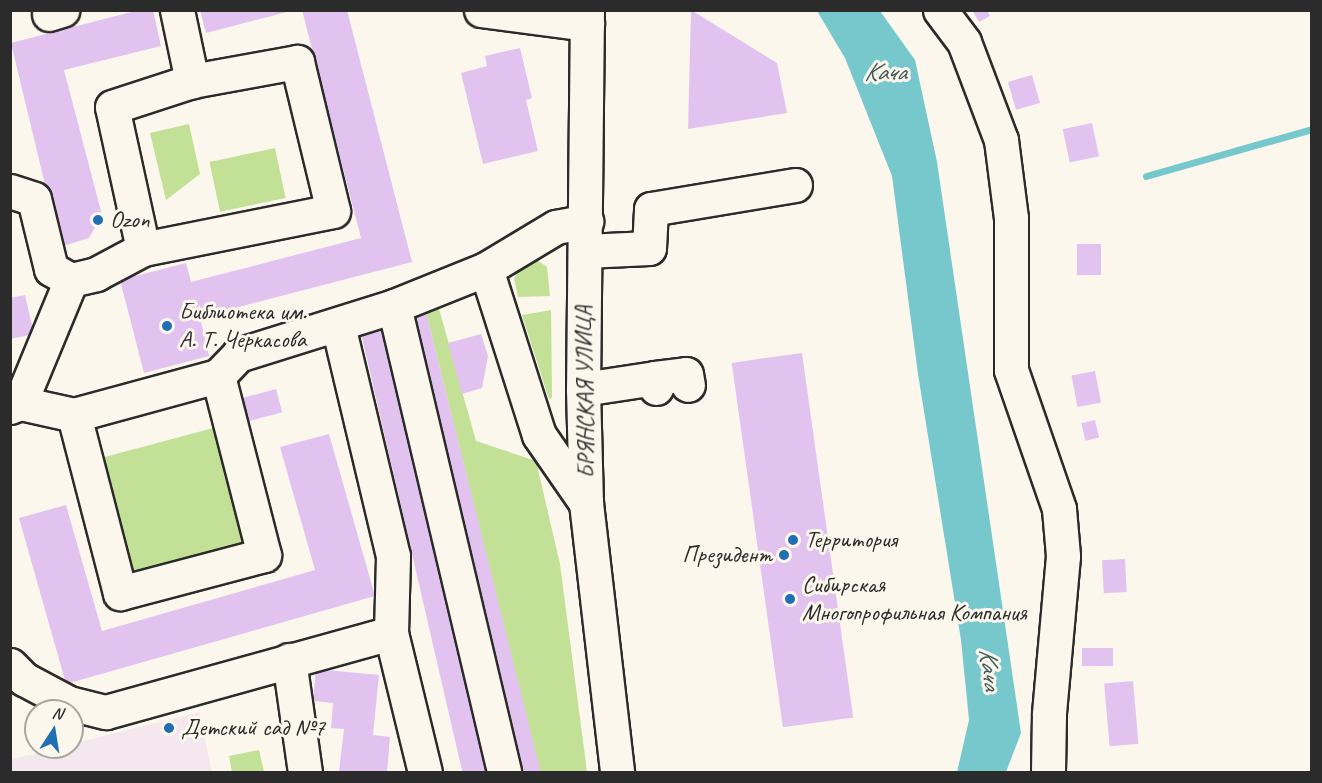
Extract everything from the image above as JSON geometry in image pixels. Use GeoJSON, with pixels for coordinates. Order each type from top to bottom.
{"type":"FeatureCollection","features":[{"type":"Feature","properties":{"kind":"main road"},"geometry":{"type":"LineString","coordinates":[[177,10],[192,81]]}},
{"type":"Feature","properties":{"kind":"main road"},"geometry":{"type":"LineString","coordinates":[[481,10],[587,17]]}},
{"type":"Feature","properties":{"kind":"main road"},"geometry":{"type":"LineString","coordinates":[[940,10],[964,42],[1001,140],[1011,218],[1011,370],[1059,509],[1063,556],[1049,714],[1048,772]]}},
{"type":"Feature","properties":{"kind":"main road","name":"БРЯНСКАЯ УЛИЦА"},"geometry":{"type":"LineString","coordinates":[[587,17],[583,389],[586,503],[617,772]]}},
{"type":"Feature","properties":{"kind":"main road"},"geometry":{"type":"LineString","coordinates":[[10,191],[34,199],[51,269],[72,280],[96,274],[143,249],[333,211],[297,62],[192,81],[112,107],[143,249]]}},
{"type":"Feature","properties":{"kind":"main road"},"geometry":{"type":"LineString","coordinates":[[72,280],[15,405],[74,415],[218,376],[238,355],[394,306],[486,269],[556,227],[585,236],[649,248],[651,209],[795,185]]}},
{"type":"Feature","properties":{"kind":"main road"},"geometry":{"type":"LineString","coordinates":[[486,269],[539,435],[586,503]]}},
{"type":"Feature","properties":{"kind":"main road"},"geometry":{"type":"LineString","coordinates":[[394,306],[504,772]]}},
{"type":"Feature","properties":{"kind":"main road"},"geometry":{"type":"LineString","coordinates":[[338,325],[393,556],[391,633],[424,772]]}},
{"type":"Feature","properties":{"kind":"main road"},"geometry":{"type":"LineString","coordinates":[[583,389],[655,383],[686,374],[688,385]]}},
{"type":"Feature","properties":{"kind":"main road"},"geometry":{"type":"LineString","coordinates":[[74,415],[120,593],[264,555],[218,376]]}},
{"type":"Feature","properties":{"kind":"main road"},"geometry":{"type":"LineString","coordinates":[[10,665],[24,680],[69,703],[106,712],[391,633]]}},
{"type":"Feature","properties":{"kind":"main road"},"geometry":{"type":"LineString","coordinates":[[289,660],[305,772]]}},
{"type":"Feature","properties":{"kind":"shaded area","name":"Детский сад №7"},"geometry":{"type":"Polygon","coordinates":[[[199,712],[212,772],[11,772],[11,759],[24,756],[24,759],[84,759],[84,741],[199,712]]]}},
{"type":"Feature","properties":{"kind":"green space"},"geometry":{"type":"Polygon","coordinates":[[[189,124],[200,174],[166,200],[150,133],[189,124]]]}},
{"type":"Feature","properties":{"kind":"green space"},"geometry":{"type":"Polygon","coordinates":[[[275,148],[286,198],[220,212],[209,162],[275,148]]]}},
{"type":"Feature","properties":{"kind":"green space"},"geometry":{"type":"Polygon","coordinates":[[[537,260],[547,267],[550,296],[518,297],[514,278],[523,265],[537,260]]]}},
{"type":"Feature","properties":{"kind":"green space"},"geometry":{"type":"Polygon","coordinates":[[[438,305],[476,441],[536,461],[560,564],[587,772],[540,772],[425,308],[438,305]]]}},
{"type":"Feature","properties":{"kind":"green space"},"geometry":{"type":"Polygon","coordinates":[[[551,310],[552,398],[549,399],[522,315],[551,310]]]}},
{"type":"Feature","properties":{"kind":"green space"},"geometry":{"type":"Polygon","coordinates":[[[217,427],[249,548],[131,580],[98,459],[217,427]]]}},
{"type":"Feature","properties":{"kind":"green space"},"geometry":{"type":"Polygon","coordinates":[[[259,750],[264,772],[232,772],[229,756],[259,750]]]}},
{"type":"Feature","properties":{"kind":"water","name":"Кача"},"geometry":{"type":"Polygon","coordinates":[[[817,11],[880,11],[915,60],[937,162],[1021,733],[1006,772],[957,772],[969,720],[961,640],[918,374],[892,176],[845,58],[817,11]]]}},
{"type":"Feature","properties":{"kind":"building"},"geometry":{"type":"Polygon","coordinates":[[[139,10],[153,10],[161,46],[64,70],[102,215],[89,238],[60,247],[11,43],[139,10]]]}},
{"type":"Feature","properties":{"kind":"building"},"geometry":{"type":"Polygon","coordinates":[[[200,10],[291,10],[291,11],[206,33],[200,10]]]}},
{"type":"Feature","properties":{"kind":"building"},"geometry":{"type":"Polygon","coordinates":[[[302,10],[347,10],[412,262],[200,317],[209,356],[144,373],[120,280],[186,263],[191,282],[361,238],[302,10]]]}},
{"type":"Feature","properties":{"kind":"building"},"geometry":{"type":"Polygon","coordinates":[[[691,10],[777,63],[787,113],[688,129],[691,10]]]}},
{"type":"Feature","properties":{"kind":"building"},"geometry":{"type":"Polygon","coordinates":[[[972,10],[987,10],[990,16],[979,22],[972,10]]]}},
{"type":"Feature","properties":{"kind":"building"},"geometry":{"type":"Polygon","coordinates":[[[520,48],[532,98],[526,100],[538,151],[483,164],[461,73],[487,66],[485,56],[520,48]]]}},
{"type":"Feature","properties":{"kind":"building"},"geometry":{"type":"Polygon","coordinates":[[[1032,75],[1040,103],[1016,110],[1008,82],[1032,75]]]}},
{"type":"Feature","properties":{"kind":"building"},"geometry":{"type":"Polygon","coordinates":[[[1092,123],[1099,156],[1070,162],[1063,129],[1092,123]]]}},
{"type":"Feature","properties":{"kind":"building"},"geometry":{"type":"Polygon","coordinates":[[[1077,244],[1101,244],[1101,275],[1077,275],[1077,244]]]}},
{"type":"Feature","properties":{"kind":"building"},"geometry":{"type":"Polygon","coordinates":[[[25,295],[34,334],[10,339],[10,298],[25,295]]]}},
{"type":"Feature","properties":{"kind":"building"},"geometry":{"type":"Polygon","coordinates":[[[425,308],[541,772],[521,772],[407,313],[425,308]]]}},
{"type":"Feature","properties":{"kind":"building"},"geometry":{"type":"Polygon","coordinates":[[[383,326],[486,772],[462,772],[361,331],[383,326]]]}},
{"type":"Feature","properties":{"kind":"building"},"geometry":{"type":"Polygon","coordinates":[[[481,334],[488,356],[482,388],[462,394],[448,343],[481,334]]]}},
{"type":"Feature","properties":{"kind":"building","name":"Территория"},"geometry":{"type":"Polygon","coordinates":[[[802,353],[853,717],[783,727],[732,363],[802,353]]]}},
{"type":"Feature","properties":{"kind":"building"},"geometry":{"type":"Polygon","coordinates":[[[1095,371],[1101,402],[1078,407],[1071,376],[1095,371]]]}},
{"type":"Feature","properties":{"kind":"building"},"geometry":{"type":"Polygon","coordinates":[[[276,389],[282,412],[243,423],[236,400],[276,389]]]}},
{"type":"Feature","properties":{"kind":"building"},"geometry":{"type":"Polygon","coordinates":[[[1095,420],[1099,438],[1085,441],[1081,423],[1095,420]]]}},
{"type":"Feature","properties":{"kind":"building"},"geometry":{"type":"Polygon","coordinates":[[[329,434],[375,596],[66,684],[19,518],[66,505],[102,631],[315,570],[280,447],[329,434]]]}},
{"type":"Feature","properties":{"kind":"building"},"geometry":{"type":"Polygon","coordinates":[[[1125,559],[1127,592],[1104,593],[1102,560],[1125,559]]]}},
{"type":"Feature","properties":{"kind":"building"},"geometry":{"type":"Polygon","coordinates":[[[1082,648],[1113,648],[1113,666],[1082,666],[1082,648]]]}},
{"type":"Feature","properties":{"kind":"building"},"geometry":{"type":"Polygon","coordinates":[[[316,669],[379,675],[373,735],[390,737],[387,772],[339,772],[344,729],[331,728],[333,703],[313,701],[316,669]]]}},
{"type":"Feature","properties":{"kind":"building"},"geometry":{"type":"Polygon","coordinates":[[[1133,681],[1138,744],[1110,746],[1104,684],[1133,681]]]}},
{"type":"Feature","properties":{"kind":"waterway"},"geometry":{"type":"LineString","coordinates":[[1146,176],[1312,129]]}},
{"type":"Feature","properties":{"kind":"place","name":"Ozon"},"geometry":{"type":"Point","coordinates":[98,220]}},
{"type":"Feature","properties":{"kind":"place","name":"Библиотека им. А. Т. Черкасова"},"geometry":{"type":"Point","coordinates":[167,326]}},
{"type":"Feature","properties":{"kind":"place","name":"Территория"},"geometry":{"type":"Point","coordinates":[793,540]}},
{"type":"Feature","properties":{"kind":"place","name":"Президент"},"geometry":{"type":"Point","coordinates":[784,555]}},
{"type":"Feature","properties":{"kind":"place","name":"Сибирская Многопрофильная Компания"},"geometry":{"type":"Point","coordinates":[790,599]}},
{"type":"Feature","properties":{"kind":"place","name":"Детский сад №7"},"geometry":{"type":"Point","coordinates":[169,728]}}]}
